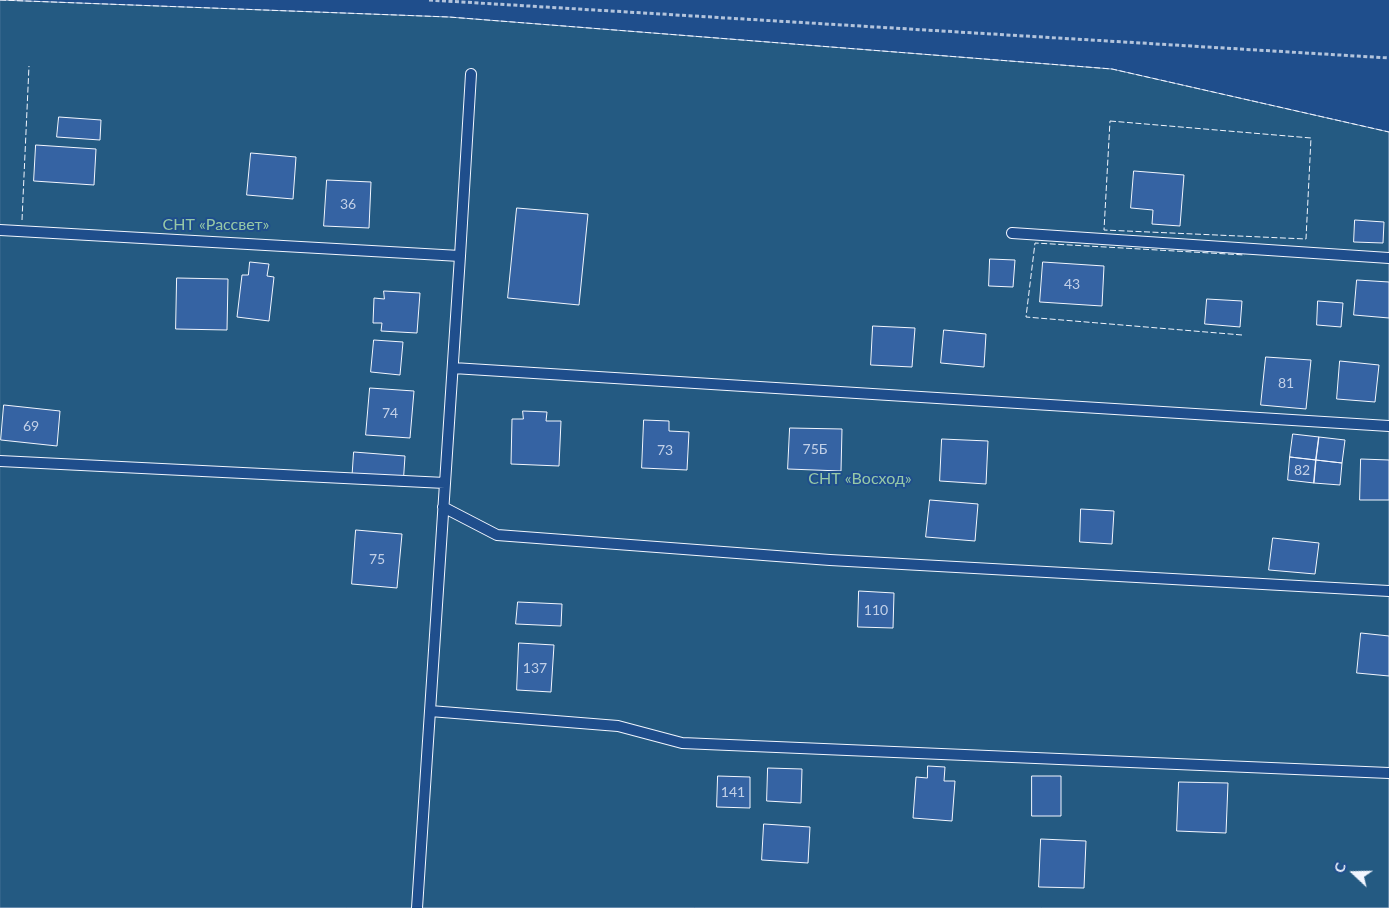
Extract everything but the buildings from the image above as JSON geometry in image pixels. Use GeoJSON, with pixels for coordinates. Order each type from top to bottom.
{"type":"FeatureCollection","features":[{"type":"Feature","properties":{"kind":"lane"},"geometry":{"type":"LineString","coordinates":[[417,908],[471,74]]}},
{"type":"Feature","properties":{"kind":"lane"},"geometry":{"type":"LineString","coordinates":[[0,230],[460,256]]}},
{"type":"Feature","properties":{"kind":"lane"},"geometry":{"type":"LineString","coordinates":[[1012,233],[1389,258]]}},
{"type":"Feature","properties":{"kind":"lane"},"geometry":{"type":"LineString","coordinates":[[453,368],[1389,426]]}},
{"type":"Feature","properties":{"kind":"lane"},"geometry":{"type":"LineString","coordinates":[[0,461],[444,483]]}},
{"type":"Feature","properties":{"kind":"lane"},"geometry":{"type":"LineString","coordinates":[[443,507],[497,535],[840,561],[1389,591]]}},
{"type":"Feature","properties":{"kind":"lane"},"geometry":{"type":"LineString","coordinates":[[430,711],[618,726],[682,742],[1389,773]]}},
{"type":"Feature","properties":{"kind":"path"},"geometry":{"type":"LineString","coordinates":[[429,0],[1389,58]]}},
{"type":"Feature","properties":{"kind":"green space","name":"СНТ «Восход»"},"geometry":{"type":"Polygon","coordinates":[[[0,0],[449,17],[1112,69],[1389,132],[1389,908],[0,908],[0,0]]]}},
{"type":"Feature","properties":{"kind":"fence"},"geometry":{"type":"LineString","coordinates":[[0,0],[449,17],[1112,69],[1389,132]]}},
{"type":"Feature","properties":{"kind":"fence"},"geometry":{"type":"LineString","coordinates":[[22,220],[29,66]]}},
{"type":"Feature","properties":{"kind":"fence"},"geometry":{"type":"LineString","coordinates":[[1110,121],[1311,138],[1306,239],[1104,230],[1110,121]]}},
{"type":"Feature","properties":{"kind":"fence"},"geometry":{"type":"LineString","coordinates":[[1242,335],[1026,317],[1035,243],[1245,255]]}},
{"type":"Feature","properties":{"kind":"park label","name":"СНТ «Рассвет»"},"geometry":{"type":"Point","coordinates":[216,225]}}]}
